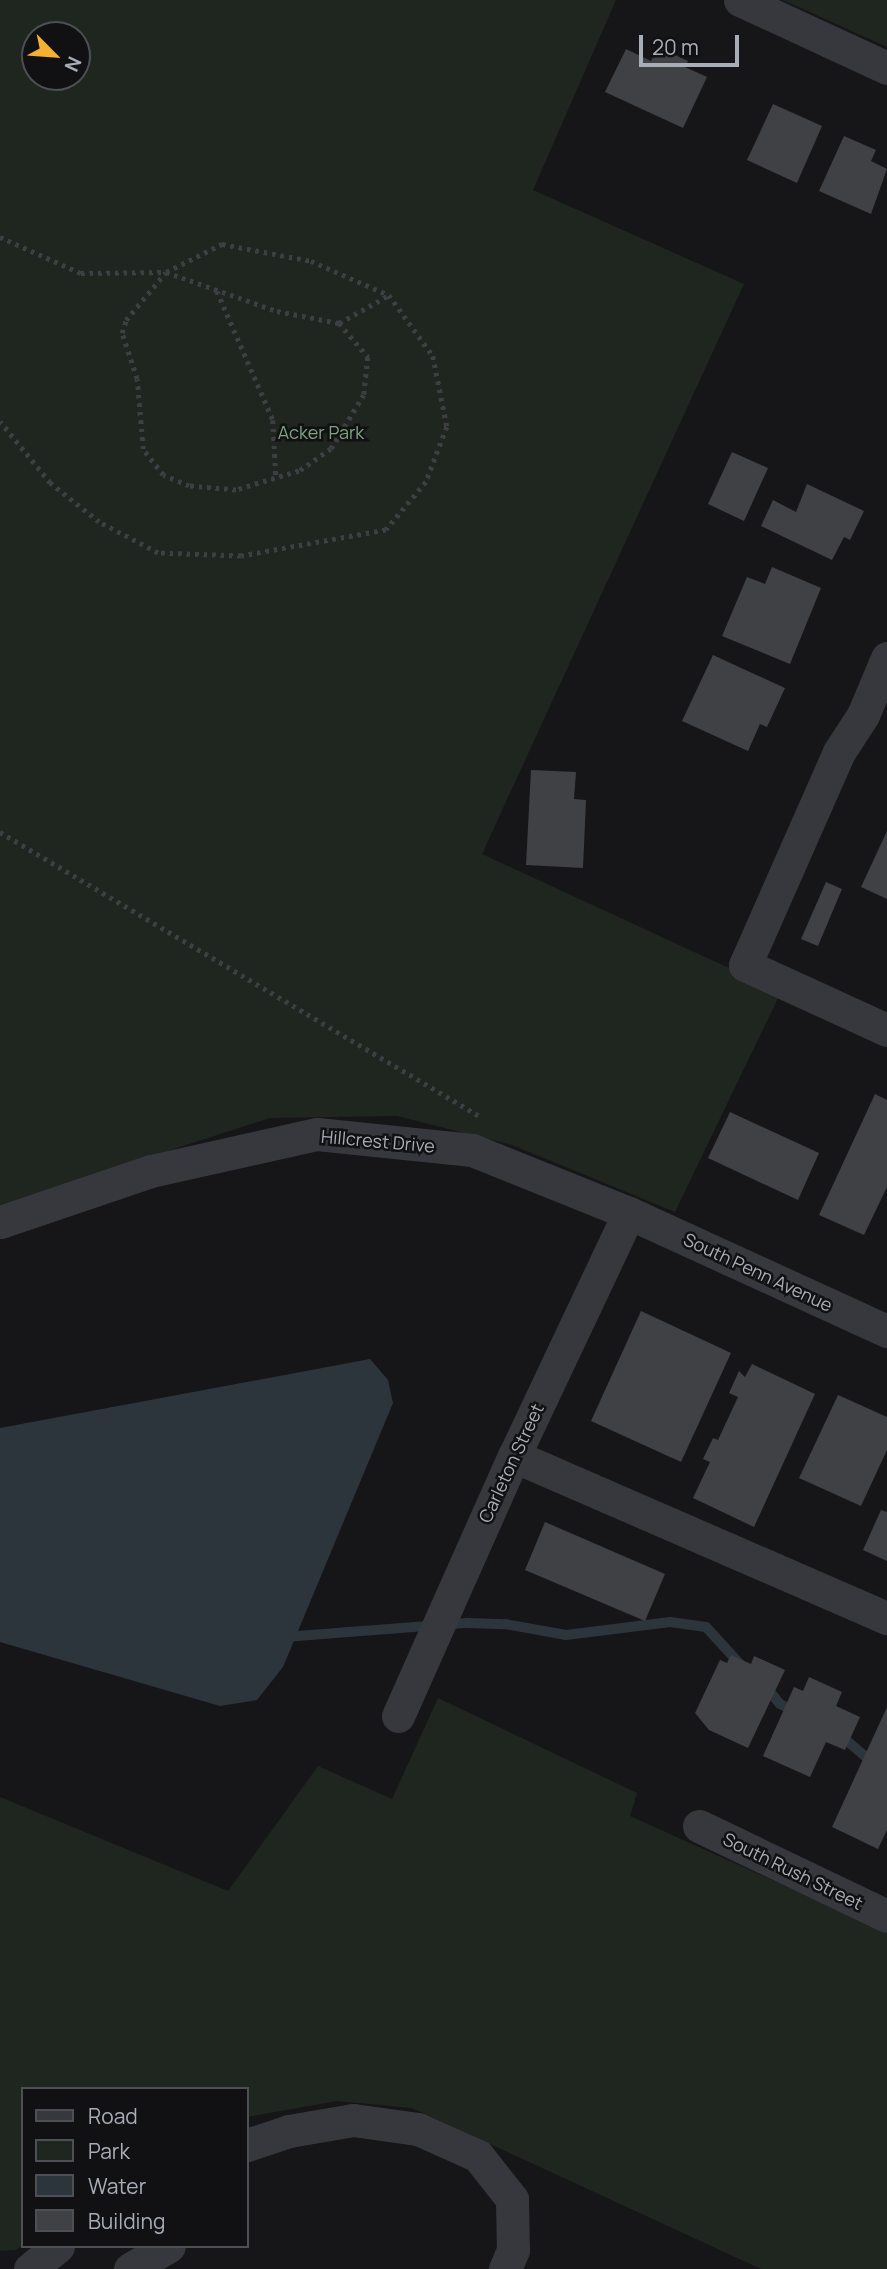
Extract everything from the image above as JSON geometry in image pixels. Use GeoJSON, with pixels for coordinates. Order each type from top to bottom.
{"type":"FeatureCollection","features":[{"type":"Feature","properties":{"kind":"street"},"geometry":{"type":"LineString","coordinates":[[740,0],[887,68]]}},
{"type":"Feature","properties":{"kind":"street"},"geometry":{"type":"LineString","coordinates":[[887,658],[875,720],[839,752],[745,965],[887,1030]]}},
{"type":"Feature","properties":{"kind":"street","name":"Hillcrest Drive"},"geometry":{"type":"LineString","coordinates":[[0,1222],[151,1171],[317,1134],[472,1150],[629,1213]]}},
{"type":"Feature","properties":{"kind":"street","name":"South Penn Avenue"},"geometry":{"type":"LineString","coordinates":[[629,1213],[887,1331]]}},
{"type":"Feature","properties":{"kind":"street","name":"Carleton Street"},"geometry":{"type":"LineString","coordinates":[[398,1716],[513,1456],[629,1213]]}},
{"type":"Feature","properties":{"kind":"street"},"geometry":{"type":"LineString","coordinates":[[513,1456],[887,1618]]}},
{"type":"Feature","properties":{"kind":"street","name":"South Rush Street"},"geometry":{"type":"LineString","coordinates":[[699,1826],[887,1916]]}},
{"type":"Feature","properties":{"kind":"street"},"geometry":{"type":"LineString","coordinates":[[248,2145],[289,2130],[353,2120],[418,2129],[478,2156],[512,2199],[513,2250],[505,2269]]}},
{"type":"Feature","properties":{"kind":"street"},"geometry":{"type":"LineString","coordinates":[[30,2269],[56,2248]]}},
{"type":"Feature","properties":{"kind":"street"},"geometry":{"type":"LineString","coordinates":[[130,2269],[166,2248]]}},
{"type":"Feature","properties":{"kind":"path"},"geometry":{"type":"LineString","coordinates":[[0,237],[81,273],[166,272],[277,312],[339,323],[389,295]]}},
{"type":"Feature","properties":{"kind":"path"},"geometry":{"type":"LineString","coordinates":[[0,422],[50,483],[99,522],[158,553],[241,556],[386,530],[426,482],[447,427],[433,356],[389,295],[311,261],[222,244],[166,272],[125,320],[122,333],[136,379],[143,449],[163,475],[189,486],[236,490],[299,471],[331,449],[364,395],[368,357],[339,323]]}},
{"type":"Feature","properties":{"kind":"path"},"geometry":{"type":"LineString","coordinates":[[217,290],[270,409],[276,477]]}},
{"type":"Feature","properties":{"kind":"path"},"geometry":{"type":"LineString","coordinates":[[0,832],[487,1120],[494,1159]]}},
{"type":"Feature","properties":{"kind":"green space","name":"Acker Park"},"geometry":{"type":"Polygon","coordinates":[[[0,0],[616,0],[533,190],[744,284],[482,854],[781,992],[675,1212],[512,1145],[397,1116],[270,1118],[0,1205],[0,0]]]}},
{"type":"Feature","properties":{"kind":"green space"},"geometry":{"type":"Polygon","coordinates":[[[783,0],[887,0],[887,47],[783,0]]]}},
{"type":"Feature","properties":{"kind":"green space"},"geometry":{"type":"Polygon","coordinates":[[[438,1698],[637,1793],[630,1816],[887,1932],[887,2269],[761,2269],[412,2108],[337,2101],[248,2117],[248,2087],[21,2087],[21,2246],[16,2250],[0,2251],[0,1797],[228,1891],[318,1766],[392,1799],[438,1698]]]}},
{"type":"Feature","properties":{"kind":"water"},"geometry":{"type":"Polygon","coordinates":[[[370,1359],[388,1380],[393,1403],[283,1667],[257,1700],[220,1706],[0,1642],[0,1428],[370,1359]]]}},
{"type":"Feature","properties":{"kind":"building"},"geometry":{"type":"Polygon","coordinates":[[[658,47],[688,61],[685,67],[707,77],[683,128],[605,92],[626,49],[651,61],[658,47]]]}},
{"type":"Feature","properties":{"kind":"building"},"geometry":{"type":"Polygon","coordinates":[[[773,104],[822,126],[797,183],[747,160],[773,104]]]}},
{"type":"Feature","properties":{"kind":"building"},"geometry":{"type":"Polygon","coordinates":[[[844,136],[876,150],[871,161],[887,169],[871,214],[819,191],[844,136]]]}},
{"type":"Feature","properties":{"kind":"building"},"geometry":{"type":"Polygon","coordinates":[[[732,452],[768,468],[744,521],[708,504],[732,452]]]}},
{"type":"Feature","properties":{"kind":"building"},"geometry":{"type":"Polygon","coordinates":[[[807,484],[864,511],[850,540],[844,537],[832,560],[761,526],[773,500],[796,512],[807,484]]]}},
{"type":"Feature","properties":{"kind":"building"},"geometry":{"type":"Polygon","coordinates":[[[772,567],[821,588],[790,664],[722,636],[747,577],[765,584],[772,567]]]}},
{"type":"Feature","properties":{"kind":"building"},"geometry":{"type":"Polygon","coordinates":[[[713,655],[785,688],[767,727],[760,724],[748,751],[682,721],[713,655]]]}},
{"type":"Feature","properties":{"kind":"building"},"geometry":{"type":"Polygon","coordinates":[[[531,770],[576,772],[574,799],[586,800],[583,868],[526,865],[531,770]]]}},
{"type":"Feature","properties":{"kind":"building"},"geometry":{"type":"Polygon","coordinates":[[[887,831],[887,899],[861,887],[887,831]]]}},
{"type":"Feature","properties":{"kind":"building"},"geometry":{"type":"Polygon","coordinates":[[[826,882],[842,889],[818,946],[801,939],[826,882]]]}},
{"type":"Feature","properties":{"kind":"building"},"geometry":{"type":"Polygon","coordinates":[[[875,1094],[887,1100],[887,1187],[864,1235],[819,1215],[875,1094]]]}},
{"type":"Feature","properties":{"kind":"building"},"geometry":{"type":"Polygon","coordinates":[[[730,1112],[819,1153],[798,1200],[708,1158],[730,1112]]]}},
{"type":"Feature","properties":{"kind":"building"},"geometry":{"type":"Polygon","coordinates":[[[641,1311],[731,1353],[681,1462],[591,1421],[641,1311]]]}},
{"type":"Feature","properties":{"kind":"building"},"geometry":{"type":"Polygon","coordinates":[[[752,1364],[815,1394],[754,1527],[693,1498],[710,1462],[703,1459],[713,1438],[718,1440],[738,1397],[729,1393],[739,1371],[745,1377],[752,1364]]]}},
{"type":"Feature","properties":{"kind":"building"},"geometry":{"type":"Polygon","coordinates":[[[838,1395],[887,1417],[887,1450],[861,1506],[799,1478],[838,1395]]]}},
{"type":"Feature","properties":{"kind":"building"},"geometry":{"type":"Polygon","coordinates":[[[881,1510],[887,1512],[887,1561],[863,1550],[881,1510]]]}},
{"type":"Feature","properties":{"kind":"building"},"geometry":{"type":"Polygon","coordinates":[[[545,1522],[665,1574],[645,1621],[525,1570],[545,1522]]]}},
{"type":"Feature","properties":{"kind":"building"},"geometry":{"type":"Polygon","coordinates":[[[731,1655],[751,1664],[754,1656],[785,1670],[748,1748],[709,1730],[695,1713],[720,1660],[727,1663],[731,1655]]]}},
{"type":"Feature","properties":{"kind":"building"},"geometry":{"type":"Polygon","coordinates":[[[809,1677],[842,1692],[836,1706],[860,1717],[845,1750],[826,1742],[810,1777],[763,1756],[794,1687],[803,1691],[809,1677]]]}},
{"type":"Feature","properties":{"kind":"building"},"geometry":{"type":"Polygon","coordinates":[[[887,1707],[887,1830],[878,1849],[832,1827],[887,1707]]]}},
{"type":"Feature","properties":{"kind":"waterway"},"geometry":{"type":"LineString","coordinates":[[284,1637],[467,1623],[505,1624],[566,1635],[670,1622],[706,1627],[740,1664]]}},
{"type":"Feature","properties":{"kind":"waterway"},"geometry":{"type":"LineString","coordinates":[[765,1685],[780,1704],[795,1711]]}},
{"type":"Feature","properties":{"kind":"waterway"},"geometry":{"type":"LineString","coordinates":[[839,1734],[873,1763]]}}]}
